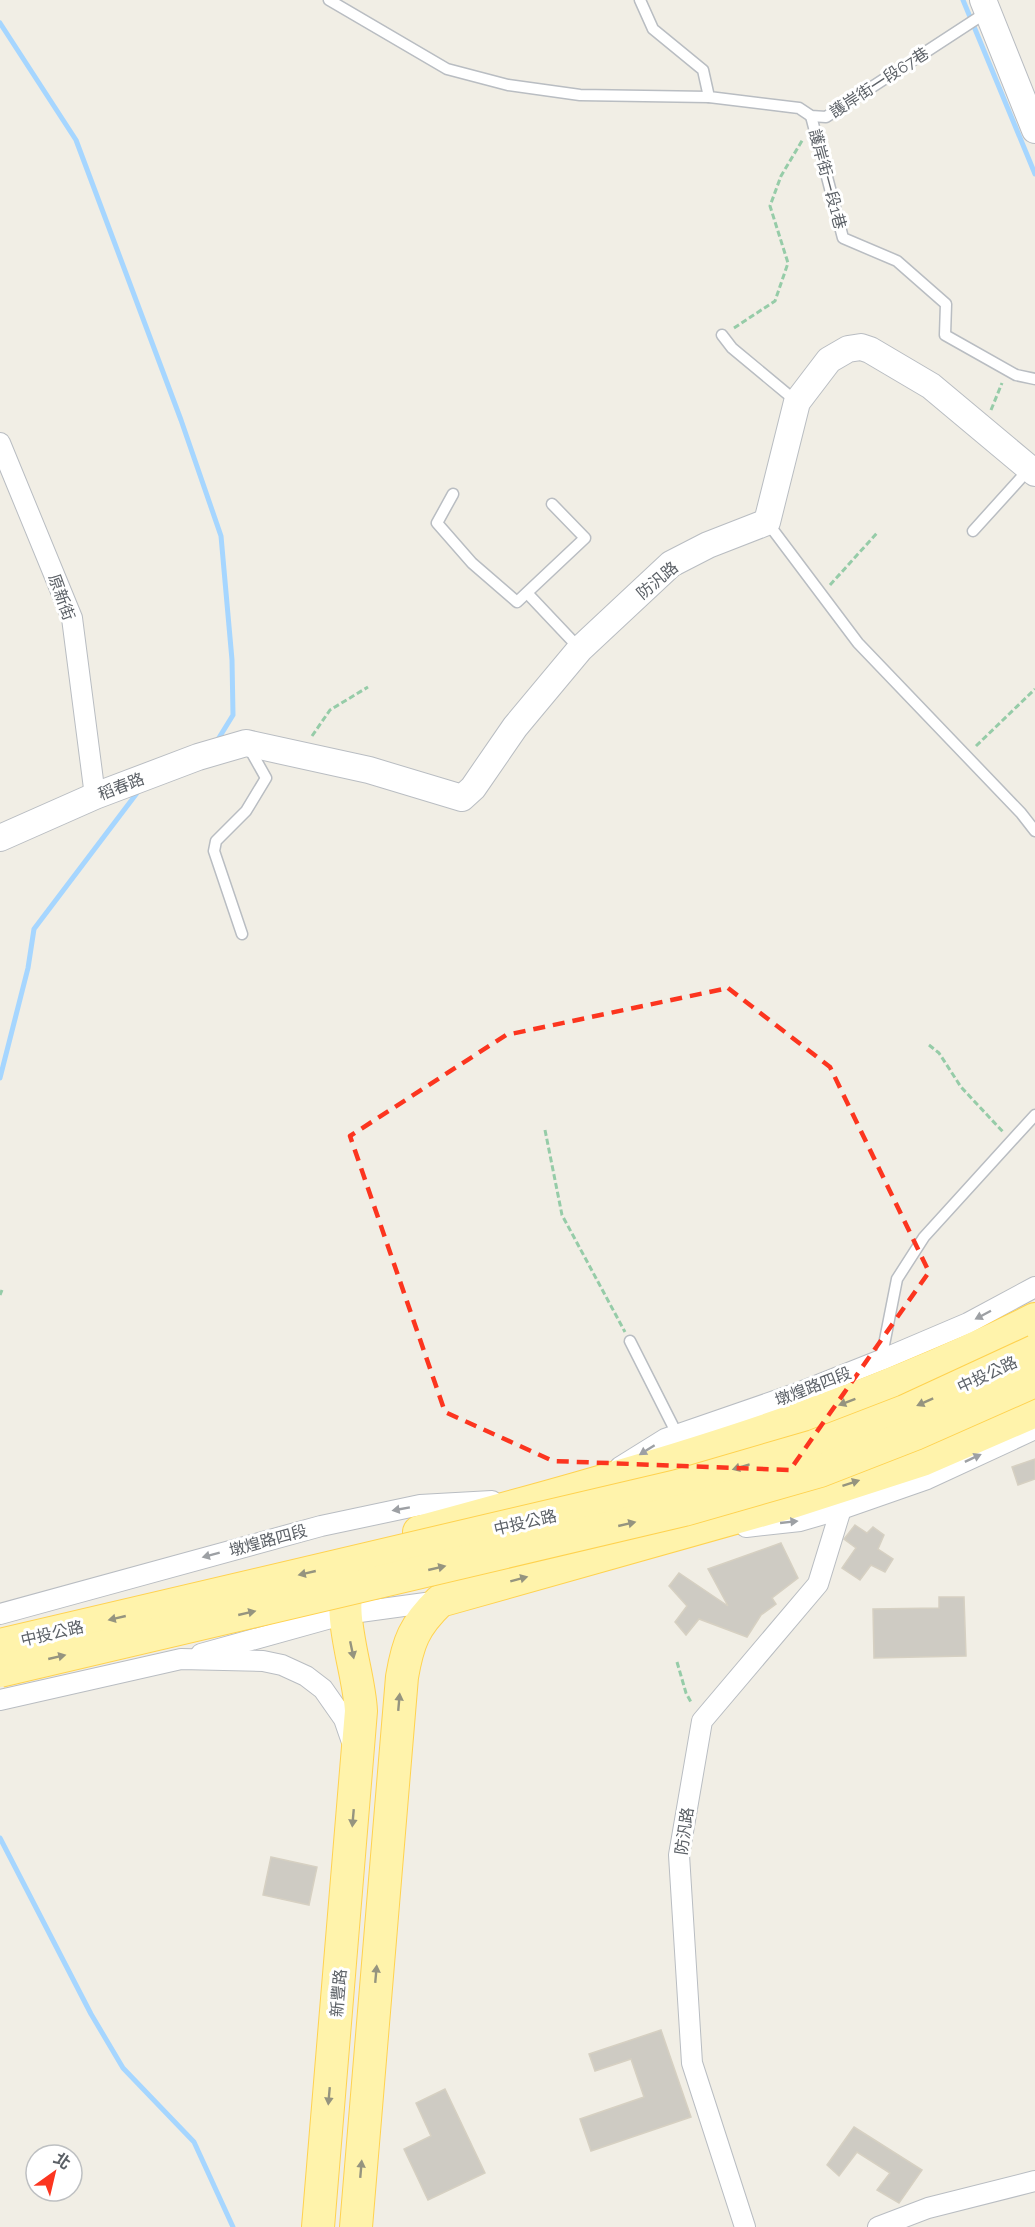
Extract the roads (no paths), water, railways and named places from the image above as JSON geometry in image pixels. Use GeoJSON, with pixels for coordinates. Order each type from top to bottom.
{"type":"FeatureCollection","features":[{"type":"Feature","properties":{"kind":"main road","name":"新豐路"},"geometry":{"type":"LineString","coordinates":[[318,2227],[358,1760],[360,1692],[344,1600],[347,1583],[354,1568],[366,1554],[399,1538],[669,1462],[804,1418],[892,1385],[1035,1320]]}},
{"type":"Feature","properties":{"kind":"main road","name":"中投公路"},"geometry":{"type":"LineString","coordinates":[[0,1645],[677,1486],[814,1446],[904,1411],[1035,1351]]}},
{"type":"Feature","properties":{"kind":"main road","name":"中投公路"},"geometry":{"type":"LineString","coordinates":[[0,1671],[684,1510],[820,1471],[915,1434],[1035,1381]]}},
{"type":"Feature","properties":{"kind":"main road"},"geometry":{"type":"LineString","coordinates":[[356,2227],[394,1761],[406,1651],[412,1633],[440,1601],[689,1532],[922,1460],[1035,1411]]}},
{"type":"Feature","properties":{"kind":"main road"},"geometry":{"type":"LineString","coordinates":[[333,2053],[370,2058]]}},
{"type":"Feature","properties":{"kind":"street"},"geometry":{"type":"LineString","coordinates":[[985,6],[1035,130]]}},
{"type":"Feature","properties":{"kind":"street"},"geometry":{"type":"LineString","coordinates":[[767,522],[797,402],[829,360],[848,349],[861,347],[870,350],[931,386],[1033,470]]}},
{"type":"Feature","properties":{"kind":"street","name":"原新街"},"geometry":{"type":"LineString","coordinates":[[0,443],[72,618],[95,796]]}},
{"type":"Feature","properties":{"kind":"street","name":"防汎路"},"geometry":{"type":"LineString","coordinates":[[246,743],[369,770],[462,798],[473,788],[516,727],[580,649],[671,564],[708,545],[767,522]]}},
{"type":"Feature","properties":{"kind":"street","name":"稻春路"},"geometry":{"type":"LineString","coordinates":[[0,838],[95,796],[198,757],[246,743]]}},
{"type":"Feature","properties":{"kind":"street","name":"墩煌路四段"},"geometry":{"type":"LineString","coordinates":[[591,1484],[664,1439],[798,1393],[881,1360],[968,1323],[1035,1287]]}},
{"type":"Feature","properties":{"kind":"street"},"geometry":{"type":"LineString","coordinates":[[689,1532],[800,1521],[842,1509],[927,1479],[1035,1429]]}},
{"type":"Feature","properties":{"kind":"street","name":"墩煌路四段"},"geometry":{"type":"LineString","coordinates":[[0,1614],[321,1526],[394,1509],[543,1498]]}},
{"type":"Feature","properties":{"kind":"street","name":"防汎路"},"geometry":{"type":"LineString","coordinates":[[745,2227],[692,2063],[679,1855],[702,1721],[818,1584],[842,1509]]}},
{"type":"Feature","properties":{"kind":"street"},"geometry":{"type":"LineString","coordinates":[[0,1700],[181,1659],[345,1614],[440,1601]]}},
{"type":"Feature","properties":{"kind":"street"},"geometry":{"type":"LineString","coordinates":[[181,1659],[263,1662],[282,1665],[306,1676],[322,1689],[344,1719],[358,1760]]}},
{"type":"Feature","properties":{"kind":"street"},"geometry":{"type":"LineString","coordinates":[[878,2227],[928,2208],[1035,2181]]}},
{"type":"Feature","properties":{"kind":"lane","name":"護岸街一段67巷"},"geometry":{"type":"LineString","coordinates":[[328,0],[447,69],[498,82],[580,95],[709,97],[799,108],[811,116],[826,117],[985,6]]}},
{"type":"Feature","properties":{"kind":"lane"},"geometry":{"type":"LineString","coordinates":[[640,0],[653,29],[703,69],[709,97]]}},
{"type":"Feature","properties":{"kind":"lane","name":"護岸街一段1巷"},"geometry":{"type":"LineString","coordinates":[[811,116],[843,238],[897,261],[946,304],[945,335],[1008,370],[1035,379]]}},
{"type":"Feature","properties":{"kind":"lane"},"geometry":{"type":"LineString","coordinates":[[722,335],[732,348],[797,402]]}},
{"type":"Feature","properties":{"kind":"lane"},"geometry":{"type":"LineString","coordinates":[[973,531],[1033,470]]}},
{"type":"Feature","properties":{"kind":"lane"},"geometry":{"type":"LineString","coordinates":[[453,494],[437,523],[472,563],[517,602],[585,538],[552,504]]}},
{"type":"Feature","properties":{"kind":"lane"},"geometry":{"type":"LineString","coordinates":[[767,522],[858,643],[1035,831]]}},
{"type":"Feature","properties":{"kind":"lane"},"geometry":{"type":"LineString","coordinates":[[528,594],[580,649]]}},
{"type":"Feature","properties":{"kind":"lane"},"geometry":{"type":"LineString","coordinates":[[242,934],[214,851],[216,842],[246,811],[266,778],[246,743]]}},
{"type":"Feature","properties":{"kind":"lane"},"geometry":{"type":"LineString","coordinates":[[881,1360],[897,1279],[924,1237],[1035,1114]]}},
{"type":"Feature","properties":{"kind":"lane"},"geometry":{"type":"LineString","coordinates":[[630,1341],[677,1434]]}},
{"type":"Feature","properties":{"kind":"waterway"},"geometry":{"type":"LineString","coordinates":[[963,0],[1035,174]]}},
{"type":"Feature","properties":{"kind":"waterway"},"geometry":{"type":"LineString","coordinates":[[0,23],[76,140],[181,420],[221,536],[232,660],[233,715],[217,741]]}},
{"type":"Feature","properties":{"kind":"waterway"},"geometry":{"type":"LineString","coordinates":[[0,1078],[28,968],[34,929],[140,789]]}},
{"type":"Feature","properties":{"kind":"waterway"},"geometry":{"type":"LineString","coordinates":[[0,1838],[91,2014],[123,2068],[194,2142],[233,2227]]}}]}
